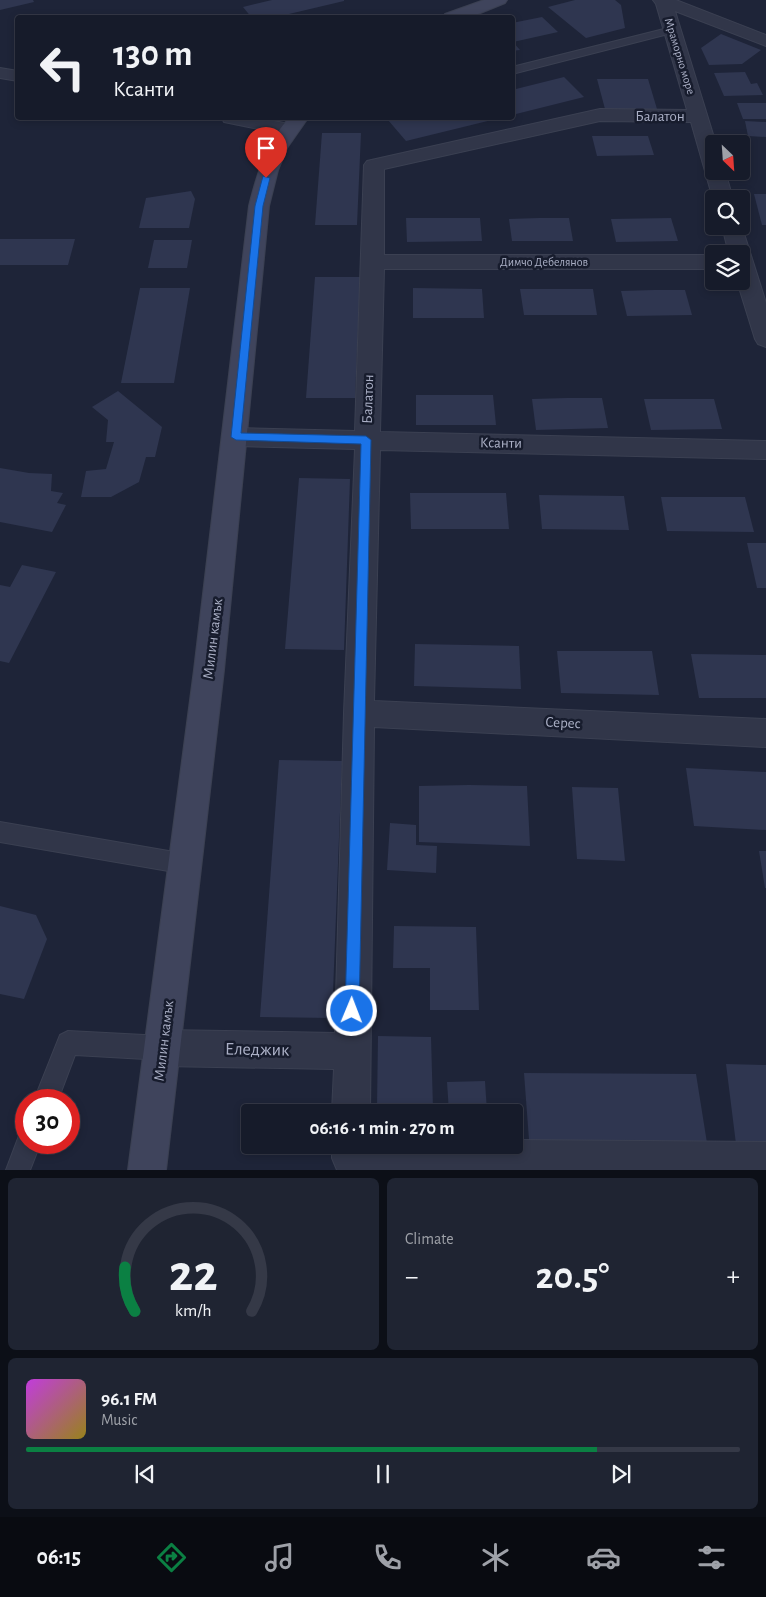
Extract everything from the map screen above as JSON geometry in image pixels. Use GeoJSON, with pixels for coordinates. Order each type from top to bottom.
{"type":"FeatureCollection","features":[{"type":"Feature","properties":{"kind":"street"},"geometry":{"type":"LineString","coordinates":[[459,15],[499,0]]}},
{"type":"Feature","properties":{"kind":"street"},"geometry":{"type":"LineString","coordinates":[[662,0],[766,41]]}},
{"type":"Feature","properties":{"kind":"street","name":"Мраморно море"},"geometry":{"type":"LineString","coordinates":[[662,0],[705,139]]}},
{"type":"Feature","properties":{"kind":"street"},"geometry":{"type":"LineString","coordinates":[[0,73],[15,76]]}},
{"type":"Feature","properties":{"kind":"street","name":"Балатон"},"geometry":{"type":"LineString","coordinates":[[351,1104],[366,440],[374,262],[374,165],[600,115],[698,116]]}},
{"type":"Feature","properties":{"kind":"street"},"geometry":{"type":"LineString","coordinates":[[257,120],[294,123]]}},
{"type":"Feature","properties":{"kind":"street","name":"Милин камък"},"geometry":{"type":"LineString","coordinates":[[147,1170],[186,864],[236,437],[259,206],[269,164],[294,123]]}},
{"type":"Feature","properties":{"kind":"street","name":"Димчо Дебелянов"},"geometry":{"type":"LineString","coordinates":[[374,262],[705,262]]}},
{"type":"Feature","properties":{"kind":"street"},"geometry":{"type":"LineString","coordinates":[[750,288],[766,339]]}},
{"type":"Feature","properties":{"kind":"street","name":"Ксанти"},"geometry":{"type":"LineString","coordinates":[[236,437],[766,450]]}},
{"type":"Feature","properties":{"kind":"street","name":"Серес"},"geometry":{"type":"LineString","coordinates":[[359,713],[766,733]]}},
{"type":"Feature","properties":{"kind":"street","name":"Еледжик"},"geometry":{"type":"LineString","coordinates":[[163,1048],[351,1051]]}},
{"type":"Feature","properties":{"kind":"street"},"geometry":{"type":"LineString","coordinates":[[443,1154],[766,1161]]}},
{"type":"Feature","properties":{"kind":"lane"},"geometry":{"type":"LineString","coordinates":[[515,70],[672,30]]}},
{"type":"Feature","properties":{"kind":"lane"},"geometry":{"type":"LineString","coordinates":[[0,832],[186,864]]}},
{"type":"Feature","properties":{"kind":"lane"},"geometry":{"type":"LineString","coordinates":[[50,1089],[68,1043],[163,1048]]}},
{"type":"Feature","properties":{"kind":"lane"},"geometry":{"type":"LineString","coordinates":[[18,1170],[24,1154]]}},
{"type":"Feature","properties":{"kind":"building"},"geometry":{"type":"Polygon","coordinates":[[[0,0],[33,0],[34,2],[0,10],[0,0]]]}},
{"type":"Feature","properties":{"kind":"building"},"geometry":{"type":"Polygon","coordinates":[[[272,0],[344,0],[285,15],[250,15],[243,7],[272,0]]]}},
{"type":"Feature","properties":{"kind":"building"},"geometry":{"type":"Polygon","coordinates":[[[575,0],[615,0],[621,5],[625,28],[586,38],[548,7],[575,0]]]}},
{"type":"Feature","properties":{"kind":"building"},"geometry":{"type":"Polygon","coordinates":[[[542,17],[558,32],[515,42],[515,22],[542,17]]]}},
{"type":"Feature","properties":{"kind":"building"},"geometry":{"type":"Polygon","coordinates":[[[721,34],[761,50],[742,64],[709,65],[701,48],[721,34]]]}},
{"type":"Feature","properties":{"kind":"building"},"geometry":{"type":"Polygon","coordinates":[[[515,44],[520,50],[515,51],[515,44]]]}},
{"type":"Feature","properties":{"kind":"building"},"geometry":{"type":"Polygon","coordinates":[[[745,72],[751,84],[757,83],[763,95],[724,96],[714,73],[745,72]]]}},
{"type":"Feature","properties":{"kind":"building"},"geometry":{"type":"Polygon","coordinates":[[[564,77],[584,97],[515,114],[515,89],[564,77]]]}},
{"type":"Feature","properties":{"kind":"building"},"geometry":{"type":"Polygon","coordinates":[[[597,79],[648,79],[657,109],[605,109],[597,79]]]}},
{"type":"Feature","properties":{"kind":"building"},"geometry":{"type":"Polygon","coordinates":[[[737,103],[766,103],[766,119],[743,119],[737,103]]]}},
{"type":"Feature","properties":{"kind":"building"},"geometry":{"type":"Polygon","coordinates":[[[388,120],[492,120],[406,141],[388,120]]]}},
{"type":"Feature","properties":{"kind":"building"},"geometry":{"type":"Polygon","coordinates":[[[745,121],[766,122],[766,137],[748,135],[745,121]]]}},
{"type":"Feature","properties":{"kind":"building"},"geometry":{"type":"Polygon","coordinates":[[[322,133],[361,133],[357,225],[315,225],[322,133]]]}},
{"type":"Feature","properties":{"kind":"building"},"geometry":{"type":"Polygon","coordinates":[[[592,136],[648,136],[654,155],[597,156],[592,136]]]}},
{"type":"Feature","properties":{"kind":"building"},"geometry":{"type":"Polygon","coordinates":[[[191,191],[195,199],[189,228],[139,228],[146,198],[191,191]]]}},
{"type":"Feature","properties":{"kind":"building"},"geometry":{"type":"Polygon","coordinates":[[[754,194],[766,194],[766,225],[762,225],[754,194]]]}},
{"type":"Feature","properties":{"kind":"building"},"geometry":{"type":"Polygon","coordinates":[[[406,218],[480,218],[482,241],[407,242],[406,218]]]}},
{"type":"Feature","properties":{"kind":"building"},"geometry":{"type":"Polygon","coordinates":[[[569,218],[573,241],[512,241],[509,219],[569,218]]]}},
{"type":"Feature","properties":{"kind":"building"},"geometry":{"type":"Polygon","coordinates":[[[671,218],[678,241],[616,242],[611,219],[671,218]]]}},
{"type":"Feature","properties":{"kind":"building"},"geometry":{"type":"Polygon","coordinates":[[[0,239],[75,239],[68,265],[0,265],[0,239]]]}},
{"type":"Feature","properties":{"kind":"building"},"geometry":{"type":"Polygon","coordinates":[[[154,240],[192,240],[187,268],[148,268],[154,240]]]}},
{"type":"Feature","properties":{"kind":"building"},"geometry":{"type":"Polygon","coordinates":[[[315,277],[360,277],[355,398],[306,398],[315,277]]]}},
{"type":"Feature","properties":{"kind":"building"},"geometry":{"type":"Polygon","coordinates":[[[140,288],[190,288],[174,383],[121,383],[140,288]]]}},
{"type":"Feature","properties":{"kind":"building"},"geometry":{"type":"Polygon","coordinates":[[[413,288],[482,289],[484,318],[413,318],[413,288]]]}},
{"type":"Feature","properties":{"kind":"building"},"geometry":{"type":"Polygon","coordinates":[[[520,289],[593,289],[597,315],[524,315],[520,289]]]}},
{"type":"Feature","properties":{"kind":"building"},"geometry":{"type":"Polygon","coordinates":[[[685,290],[692,315],[627,316],[621,291],[685,290]]]}},
{"type":"Feature","properties":{"kind":"building"},"geometry":{"type":"Polygon","coordinates":[[[118,391],[162,427],[155,457],[146,457],[139,482],[111,497],[81,497],[86,471],[106,469],[114,442],[106,442],[108,420],[92,407],[118,391]]]}},
{"type":"Feature","properties":{"kind":"building"},"geometry":{"type":"Polygon","coordinates":[[[416,395],[493,395],[496,425],[416,425],[416,395]]]}},
{"type":"Feature","properties":{"kind":"building"},"geometry":{"type":"Polygon","coordinates":[[[602,398],[608,428],[536,430],[532,399],[602,398]]]}},
{"type":"Feature","properties":{"kind":"building"},"geometry":{"type":"Polygon","coordinates":[[[644,399],[714,399],[722,429],[651,430],[644,399]]]}},
{"type":"Feature","properties":{"kind":"building"},"geometry":{"type":"Polygon","coordinates":[[[0,468],[29,473],[52,474],[51,491],[63,493],[57,503],[66,505],[52,532],[0,522],[0,468]]]}},
{"type":"Feature","properties":{"kind":"building"},"geometry":{"type":"Polygon","coordinates":[[[299,478],[350,479],[344,650],[285,649],[299,478]]]}},
{"type":"Feature","properties":{"kind":"building"},"geometry":{"type":"Polygon","coordinates":[[[410,493],[506,493],[509,529],[411,529],[410,493]]]}},
{"type":"Feature","properties":{"kind":"building"},"geometry":{"type":"Polygon","coordinates":[[[539,495],[624,496],[629,530],[542,529],[539,495]]]}},
{"type":"Feature","properties":{"kind":"building"},"geometry":{"type":"Polygon","coordinates":[[[661,497],[745,497],[754,532],[667,531],[661,497]]]}},
{"type":"Feature","properties":{"kind":"building"},"geometry":{"type":"Polygon","coordinates":[[[747,543],[766,543],[766,588],[757,588],[747,543]]]}},
{"type":"Feature","properties":{"kind":"building"},"geometry":{"type":"Polygon","coordinates":[[[22,565],[56,572],[9,663],[0,661],[0,585],[10,587],[22,565]]]}},
{"type":"Feature","properties":{"kind":"building"},"geometry":{"type":"Polygon","coordinates":[[[415,644],[519,646],[521,689],[414,686],[415,644]]]}},
{"type":"Feature","properties":{"kind":"building"},"geometry":{"type":"Polygon","coordinates":[[[557,651],[652,651],[659,695],[561,693],[557,651]]]}},
{"type":"Feature","properties":{"kind":"building"},"geometry":{"type":"Polygon","coordinates":[[[691,654],[766,655],[766,698],[699,698],[691,654]]]}},
{"type":"Feature","properties":{"kind":"building"},"geometry":{"type":"Polygon","coordinates":[[[279,760],[342,761],[332,1018],[260,1017],[279,760]]]}},
{"type":"Feature","properties":{"kind":"building"},"geometry":{"type":"Polygon","coordinates":[[[686,768],[766,772],[766,830],[694,826],[686,768]]]}},
{"type":"Feature","properties":{"kind":"building"},"geometry":{"type":"Polygon","coordinates":[[[419,786],[527,786],[530,846],[419,842],[419,786]]]}},
{"type":"Feature","properties":{"kind":"building"},"geometry":{"type":"Polygon","coordinates":[[[572,787],[618,788],[625,861],[577,859],[572,787]]]}},
{"type":"Feature","properties":{"kind":"building"},"geometry":{"type":"Polygon","coordinates":[[[390,823],[416,825],[416,845],[437,846],[436,873],[387,870],[390,823]]]}},
{"type":"Feature","properties":{"kind":"building"},"geometry":{"type":"Polygon","coordinates":[[[759,851],[766,851],[766,888],[765,888],[759,851]]]}},
{"type":"Feature","properties":{"kind":"building"},"geometry":{"type":"Polygon","coordinates":[[[0,906],[36,915],[47,939],[24,999],[0,994],[0,906]]]}},
{"type":"Feature","properties":{"kind":"building"},"geometry":{"type":"Polygon","coordinates":[[[394,926],[476,927],[479,1010],[430,1010],[430,968],[393,968],[394,926]]]}},
{"type":"Feature","properties":{"kind":"building"},"geometry":{"type":"Polygon","coordinates":[[[378,1036],[431,1037],[433,1104],[377,1104],[378,1036]]]}},
{"type":"Feature","properties":{"kind":"building"},"geometry":{"type":"Polygon","coordinates":[[[726,1064],[766,1065],[766,1153],[737,1152],[726,1064]]]}},
{"type":"Feature","properties":{"kind":"building"},"geometry":{"type":"Polygon","coordinates":[[[524,1073],[696,1074],[707,1143],[530,1153],[524,1073]]]}},
{"type":"Feature","properties":{"kind":"building"},"geometry":{"type":"Polygon","coordinates":[[[485,1081],[486,1104],[448,1104],[447,1082],[485,1081]]]}},
{"type":"Feature","properties":{"kind":"route"},"geometry":{"type":"LineString","coordinates":[[266,178],[259,206],[236,437],[366,440],[352,1011]]}}]}
